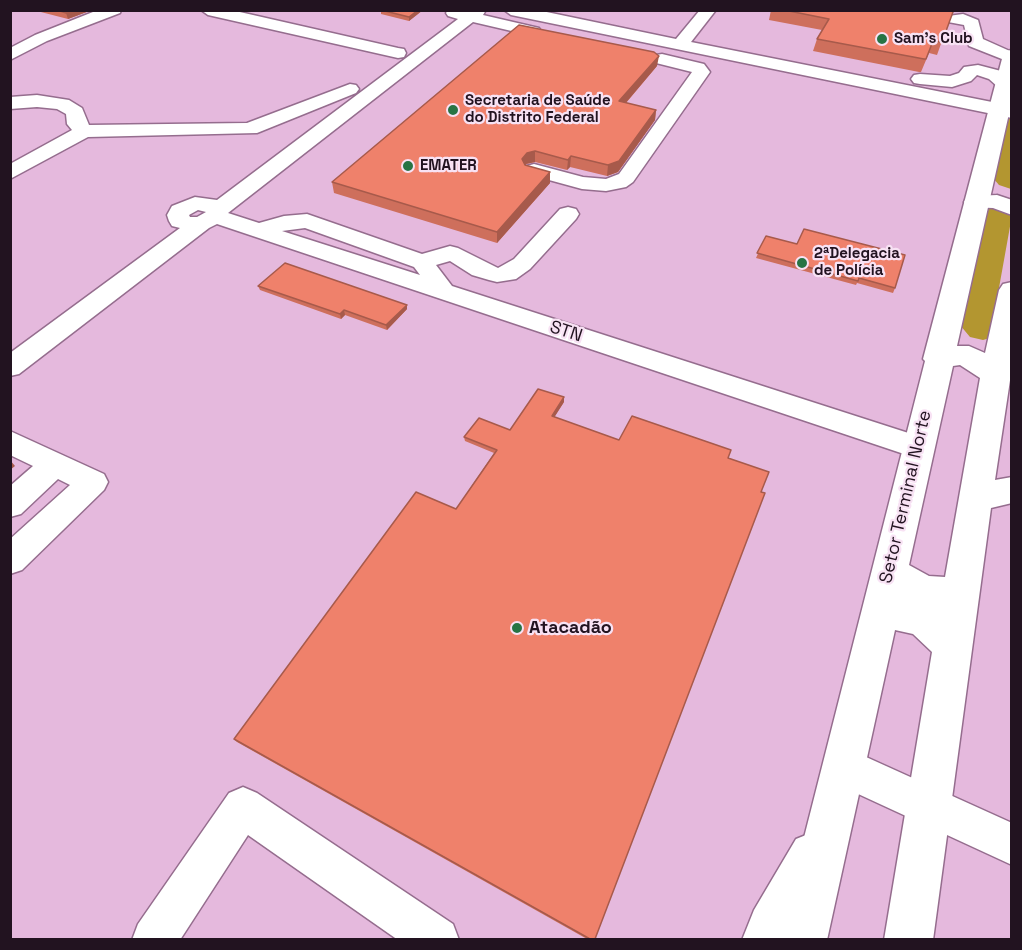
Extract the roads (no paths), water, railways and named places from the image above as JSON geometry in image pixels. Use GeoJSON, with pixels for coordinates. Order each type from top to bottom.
{"type":"FeatureCollection","features":[{"type":"Feature","properties":{"kind":"main road","name":"Setor Terminal Norte"},"geometry":{"type":"LineString","coordinates":[[802,939],[1005,72]]}},
{"type":"Feature","properties":{"kind":"main road"},"geometry":{"type":"LineString","coordinates":[[908,939],[961,590],[994,494],[1011,290]]}},
{"type":"Feature","properties":{"kind":"main road"},"geometry":{"type":"LineString","coordinates":[[946,324],[957,336],[973,345],[984,346],[1003,365]]}},
{"type":"Feature","properties":{"kind":"main road"},"geometry":{"type":"LineString","coordinates":[[938,358],[960,355],[969,356],[984,365],[1003,365]]}},
{"type":"Feature","properties":{"kind":"main road"},"geometry":{"type":"LineString","coordinates":[[889,568],[904,582],[924,592],[950,594],[961,590]]}},
{"type":"Feature","properties":{"kind":"main road"},"geometry":{"type":"LineString","coordinates":[[878,616],[893,613],[909,615],[926,622],[941,633],[952,647]]}},
{"type":"Feature","properties":{"kind":"street"},"geometry":{"type":"LineString","coordinates":[[10,55],[41,38],[114,10]]}},
{"type":"Feature","properties":{"kind":"street"},"geometry":{"type":"LineString","coordinates":[[208,10],[398,53]]}},
{"type":"Feature","properties":{"kind":"street"},"geometry":{"type":"LineString","coordinates":[[282,10],[305,15]]}},
{"type":"Feature","properties":{"kind":"street"},"geometry":{"type":"LineString","coordinates":[[511,10],[600,17],[680,45],[1005,72]]}},
{"type":"Feature","properties":{"kind":"street"},"geometry":{"type":"LineString","coordinates":[[680,45],[709,10]]}},
{"type":"Feature","properties":{"kind":"street"},"geometry":{"type":"LineString","coordinates":[[10,343],[201,214],[465,13],[588,42],[600,17]]}},
{"type":"Feature","properties":{"kind":"street"},"geometry":{"type":"LineString","coordinates":[[954,19],[963,19],[972,23],[975,42],[1005,72]]}},
{"type":"Feature","properties":{"kind":"street"},"geometry":{"type":"LineString","coordinates":[[21,33],[41,38]]}},
{"type":"Feature","properties":{"kind":"street"},"geometry":{"type":"LineString","coordinates":[[10,367],[201,214],[350,89],[398,53],[426,42]]}},
{"type":"Feature","properties":{"kind":"street"},"geometry":{"type":"LineString","coordinates":[[534,170],[582,183],[619,183],[626,178],[701,72],[699,68],[650,56]]}},
{"type":"Feature","properties":{"kind":"street"},"geometry":{"type":"LineString","coordinates":[[823,58],[837,64],[939,82],[956,81],[970,71],[978,70],[995,75],[1005,72]]}},
{"type":"Feature","properties":{"kind":"street"},"geometry":{"type":"LineString","coordinates":[[10,173],[84,131],[258,135],[350,89]]}},
{"type":"Feature","properties":{"kind":"street"},"geometry":{"type":"LineString","coordinates":[[10,103],[37,101],[62,104],[75,112],[77,124],[84,131]]}},
{"type":"Feature","properties":{"kind":"street"},"geometry":{"type":"LineString","coordinates":[[978,191],[1011,193]]}},
{"type":"Feature","properties":{"kind":"street"},"geometry":{"type":"LineString","coordinates":[[978,191],[1011,209]]}},
{"type":"Feature","properties":{"kind":"street","name":"STN"},"geometry":{"type":"LineString","coordinates":[[201,214],[917,447]]}},
{"type":"Feature","properties":{"kind":"street"},"geometry":{"type":"LineString","coordinates":[[422,262],[450,253],[461,257],[480,270],[497,275],[508,274],[522,264],[568,214]]}},
{"type":"Feature","properties":{"kind":"street"},"geometry":{"type":"LineString","coordinates":[[258,231],[284,223],[307,221],[422,262],[444,292]]}},
{"type":"Feature","properties":{"kind":"street"},"geometry":{"type":"LineString","coordinates":[[10,442],[93,482],[10,560]]}},
{"type":"Feature","properties":{"kind":"street"},"geometry":{"type":"LineString","coordinates":[[10,505],[55,464]]}},
{"type":"Feature","properties":{"kind":"street"},"geometry":{"type":"LineString","coordinates":[[844,767],[1011,844]]}},
{"type":"Feature","properties":{"kind":"street"},"geometry":{"type":"LineString","coordinates":[[154,939],[243,807],[437,939]]}},
{"type":"Feature","properties":{"kind":"street"},"geometry":{"type":"LineString","coordinates":[[764,939],[830,820]]}},
{"type":"Feature","properties":{"kind":"place","name":"Sam's Club"},"geometry":{"type":"Point","coordinates":[882,39]}},
{"type":"Feature","properties":{"kind":"place","name":"Secretaria de Saúde do Distrito Federal"},"geometry":{"type":"Point","coordinates":[453,110]}},
{"type":"Feature","properties":{"kind":"place","name":"EMATER"},"geometry":{"type":"Point","coordinates":[408,166]}},
{"type":"Feature","properties":{"kind":"place","name":"2ªDelegacia de Polícia"},"geometry":{"type":"Point","coordinates":[802,263]}},
{"type":"Feature","properties":{"kind":"place","name":"Atacadão"},"geometry":{"type":"Point","coordinates":[517,628]}}]}
